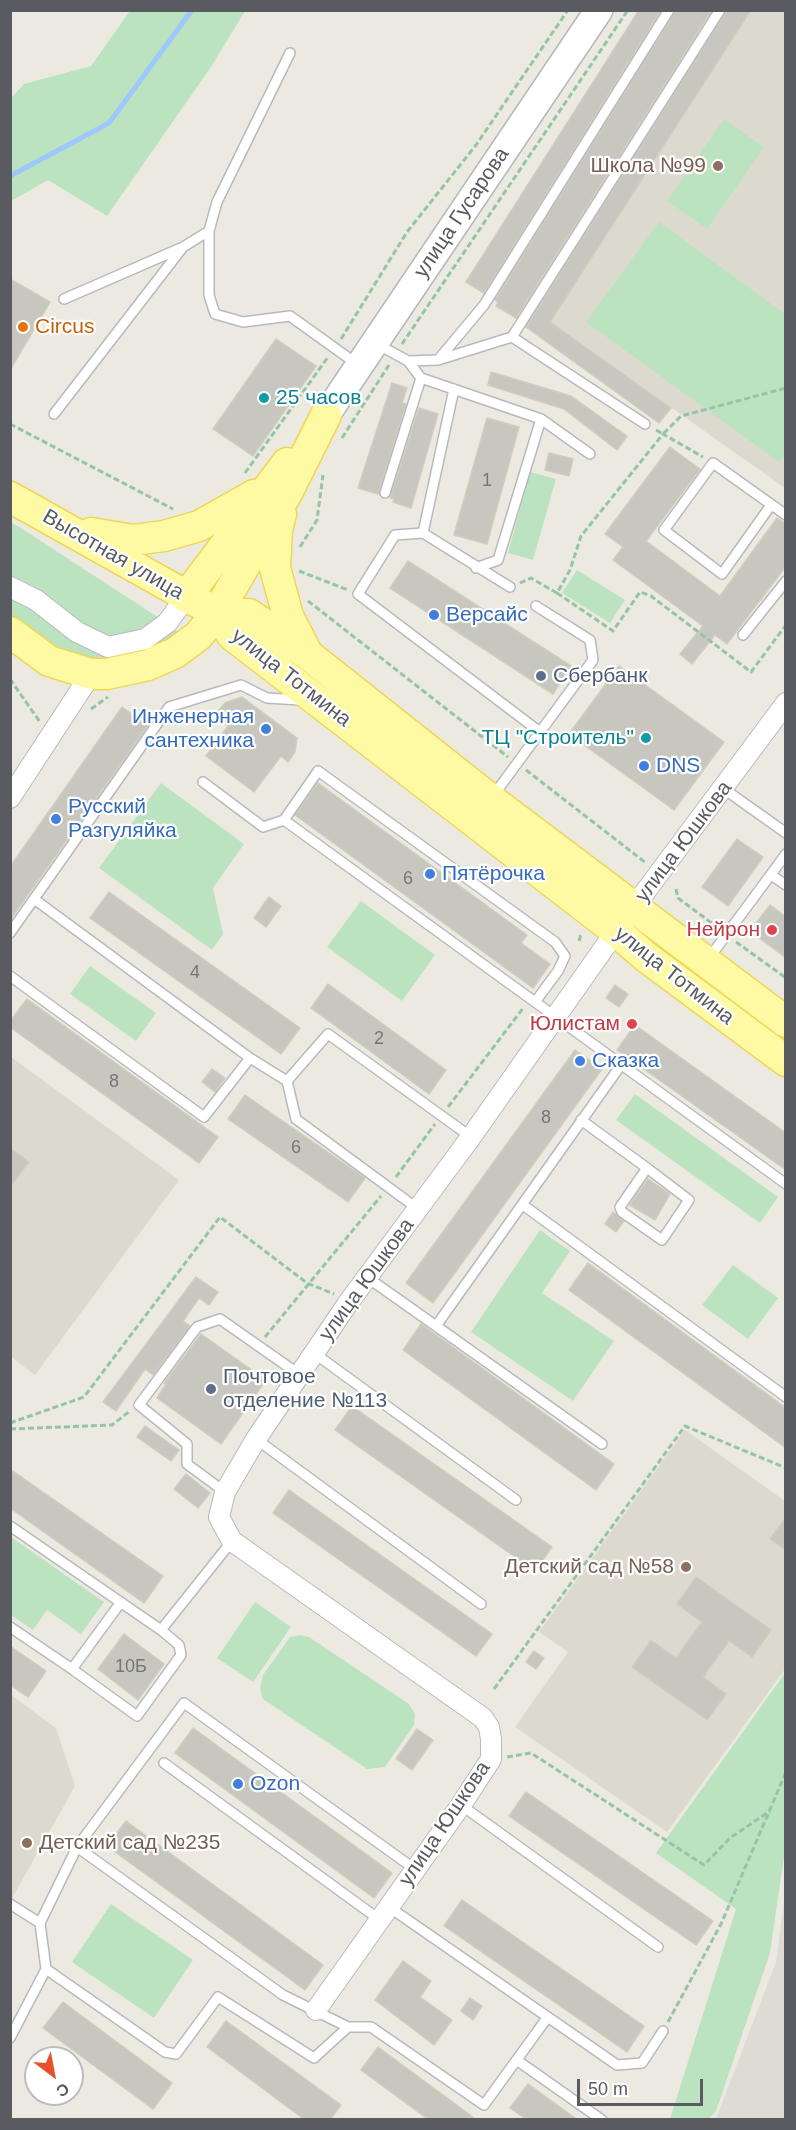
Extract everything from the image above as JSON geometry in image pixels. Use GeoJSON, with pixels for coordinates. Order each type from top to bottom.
{"type":"FeatureCollection","features":[{"type":"Feature","properties":{"kind":"main road","name":"улица Гусарова"},"geometry":{"type":"LineString","coordinates":[[326,415],[359,365],[385,349],[599,10]]}},
{"type":"Feature","properties":{"kind":"main road"},"geometry":{"type":"LineString","coordinates":[[10,632],[49,662],[91,674],[107,674],[148,665],[175,653],[198,636],[217,613],[278,489],[326,415]]}},
{"type":"Feature","properties":{"kind":"main road"},"geometry":{"type":"LineString","coordinates":[[70,529],[133,540],[164,536],[200,526],[278,489]]}},
{"type":"Feature","properties":{"kind":"main road"},"geometry":{"type":"LineString","coordinates":[[186,597],[278,489]]}},
{"type":"Feature","properties":{"kind":"main road"},"geometry":{"type":"LineString","coordinates":[[278,489],[275,568],[288,615],[307,654]]}},
{"type":"Feature","properties":{"kind":"main road","name":"Высотная улица"},"geometry":{"type":"LineString","coordinates":[[10,497],[217,613]]}},
{"type":"Feature","properties":{"kind":"main road","name":"улица Тотмина"},"geometry":{"type":"LineString","coordinates":[[217,613],[249,614],[307,654],[490,799],[625,919],[646,957],[786,1060]]}},
{"type":"Feature","properties":{"kind":"main road","name":"улица Тотмина"},"geometry":{"type":"LineString","coordinates":[[217,613],[232,635],[320,701],[625,919],[706,963],[786,1022]]}},
{"type":"Feature","properties":{"kind":"street"},"geometry":{"type":"LineString","coordinates":[[10,587],[36,600],[76,632],[108,647],[145,639],[167,623],[186,597]]}},
{"type":"Feature","properties":{"kind":"street"},"geometry":{"type":"LineString","coordinates":[[10,798],[91,674]]}},
{"type":"Feature","properties":{"kind":"street","name":"улица Юшкова"},"geometry":{"type":"LineString","coordinates":[[316,2010],[416,1870],[491,1759],[490,1733],[483,1718],[232,1541],[219,1517],[225,1492],[256,1439],[314,1353],[471,1137],[625,919],[786,703]]}},
{"type":"Feature","properties":{"kind":"lane"},"geometry":{"type":"LineString","coordinates":[[438,360],[484,305],[669,10]]}},
{"type":"Feature","properties":{"kind":"lane"},"geometry":{"type":"LineString","coordinates":[[408,361],[438,360],[512,337],[720,10]]}},
{"type":"Feature","properties":{"kind":"lane"},"geometry":{"type":"LineString","coordinates":[[290,53],[217,202],[209,231],[209,296],[215,314],[243,322],[290,316],[359,365]]}},
{"type":"Feature","properties":{"kind":"lane"},"geometry":{"type":"LineString","coordinates":[[64,299],[183,247],[209,231]]}},
{"type":"Feature","properties":{"kind":"lane"},"geometry":{"type":"LineString","coordinates":[[54,414],[183,247]]}},
{"type":"Feature","properties":{"kind":"lane"},"geometry":{"type":"LineString","coordinates":[[512,337],[645,424]]}},
{"type":"Feature","properties":{"kind":"lane"},"geometry":{"type":"LineString","coordinates":[[385,349],[408,361],[421,378],[541,419],[590,454]]}},
{"type":"Feature","properties":{"kind":"lane"},"geometry":{"type":"LineString","coordinates":[[385,493],[421,378]]}},
{"type":"Feature","properties":{"kind":"lane"},"geometry":{"type":"LineString","coordinates":[[423,533],[454,389]]}},
{"type":"Feature","properties":{"kind":"lane"},"geometry":{"type":"LineString","coordinates":[[476,568],[498,560],[541,419]]}},
{"type":"Feature","properties":{"kind":"lane"},"geometry":{"type":"LineString","coordinates":[[771,505],[722,574],[664,530],[713,463],[786,515]]}},
{"type":"Feature","properties":{"kind":"lane"},"geometry":{"type":"LineString","coordinates":[[510,587],[423,533],[396,535],[358,594],[540,732]]}},
{"type":"Feature","properties":{"kind":"lane"},"geometry":{"type":"LineString","coordinates":[[744,635],[786,581]]}},
{"type":"Feature","properties":{"kind":"lane"},"geometry":{"type":"LineString","coordinates":[[490,799],[593,660],[590,640],[536,606]]}},
{"type":"Feature","properties":{"kind":"lane"},"geometry":{"type":"LineString","coordinates":[[10,933],[169,707],[241,685],[267,698],[320,701]]}},
{"type":"Feature","properties":{"kind":"lane"},"geometry":{"type":"LineString","coordinates":[[203,782],[263,827],[284,819],[318,771],[555,942],[565,956],[558,971],[533,1000]]}},
{"type":"Feature","properties":{"kind":"lane"},"geometry":{"type":"LineString","coordinates":[[724,789],[786,833]]}},
{"type":"Feature","properties":{"kind":"lane"},"geometry":{"type":"LineString","coordinates":[[284,819],[786,1184]]}},
{"type":"Feature","properties":{"kind":"lane"},"geometry":{"type":"LineString","coordinates":[[706,963],[786,854]]}},
{"type":"Feature","properties":{"kind":"lane"},"geometry":{"type":"LineString","coordinates":[[771,874],[786,885]]}},
{"type":"Feature","properties":{"kind":"lane"},"geometry":{"type":"LineString","coordinates":[[34,899],[250,1058],[287,1081],[296,1119],[419,1209]]}},
{"type":"Feature","properties":{"kind":"lane"},"geometry":{"type":"LineString","coordinates":[[10,976],[204,1117],[250,1058]]}},
{"type":"Feature","properties":{"kind":"lane"},"geometry":{"type":"LineString","coordinates":[[287,1081],[328,1034],[471,1137]]}},
{"type":"Feature","properties":{"kind":"lane"},"geometry":{"type":"LineString","coordinates":[[436,1326],[621,1065]]}},
{"type":"Feature","properties":{"kind":"lane"},"geometry":{"type":"LineString","coordinates":[[581,1120],[646,1168],[689,1200],[662,1240],[622,1212],[620,1207],[646,1168]]}},
{"type":"Feature","properties":{"kind":"lane"},"geometry":{"type":"LineString","coordinates":[[523,1205],[786,1396]]}},
{"type":"Feature","properties":{"kind":"lane"},"geometry":{"type":"LineString","coordinates":[[368,1278],[602,1444]]}},
{"type":"Feature","properties":{"kind":"lane"},"geometry":{"type":"LineString","coordinates":[[225,1492],[187,1464],[187,1444],[139,1405],[197,1327],[220,1319],[300,1375]]}},
{"type":"Feature","properties":{"kind":"lane"},"geometry":{"type":"LineString","coordinates":[[314,1353],[516,1500]]}},
{"type":"Feature","properties":{"kind":"lane"},"geometry":{"type":"LineString","coordinates":[[256,1439],[481,1604]]}},
{"type":"Feature","properties":{"kind":"lane"},"geometry":{"type":"LineString","coordinates":[[10,1526],[161,1630],[180,1645],[181,1655],[137,1716],[10,1627]]}},
{"type":"Feature","properties":{"kind":"lane"},"geometry":{"type":"LineString","coordinates":[[161,1630],[232,1541]]}},
{"type":"Feature","properties":{"kind":"lane"},"geometry":{"type":"LineString","coordinates":[[72,1669],[121,1602]]}},
{"type":"Feature","properties":{"kind":"lane"},"geometry":{"type":"LineString","coordinates":[[10,2038],[46,1969],[40,1923],[77,1846],[184,1703],[416,1870]]}},
{"type":"Feature","properties":{"kind":"lane"},"geometry":{"type":"LineString","coordinates":[[164,1763],[385,1913],[617,2065],[642,2063],[663,2031]]}},
{"type":"Feature","properties":{"kind":"lane"},"geometry":{"type":"LineString","coordinates":[[461,1805],[658,1947]]}},
{"type":"Feature","properties":{"kind":"lane"},"geometry":{"type":"LineString","coordinates":[[77,1846],[283,1995],[348,2027],[371,2027],[484,2105],[547,2018]]}},
{"type":"Feature","properties":{"kind":"lane"},"geometry":{"type":"LineString","coordinates":[[10,1904],[40,1923]]}},
{"type":"Feature","properties":{"kind":"lane"},"geometry":{"type":"LineString","coordinates":[[46,1969],[165,2052],[176,2054],[218,1997],[314,2058],[348,2027]]}},
{"type":"Feature","properties":{"kind":"lane"},"geometry":{"type":"LineString","coordinates":[[518,2061],[602,2120]]}},
{"type":"Feature","properties":{"kind":"path"},"geometry":{"type":"LineString","coordinates":[[338,446],[385,349],[628,10]]}},
{"type":"Feature","properties":{"kind":"path"},"geometry":{"type":"LineString","coordinates":[[557,593],[570,570],[581,536],[663,434],[681,416],[786,388]]}},
{"type":"Feature","properties":{"kind":"path"},"geometry":{"type":"LineString","coordinates":[[663,434],[713,463]]}},
{"type":"Feature","properties":{"kind":"path"},"geometry":{"type":"LineString","coordinates":[[300,548],[317,520],[325,466]]}},
{"type":"Feature","properties":{"kind":"path"},"geometry":{"type":"LineString","coordinates":[[289,567],[330,584]]}},
{"type":"Feature","properties":{"kind":"path"},"geometry":{"type":"LineString","coordinates":[[510,587],[531,578],[614,630],[640,592],[651,596],[751,672],[786,625]]}},
{"type":"Feature","properties":{"kind":"path"},"geometry":{"type":"LineString","coordinates":[[304,598],[646,863]]}},
{"type":"Feature","properties":{"kind":"path"},"geometry":{"type":"LineString","coordinates":[[258,1345],[388,1187],[533,1000]]}},
{"type":"Feature","properties":{"kind":"path"},"geometry":{"type":"LineString","coordinates":[[10,1423],[84,1397],[220,1217],[307,1283]]}},
{"type":"Feature","properties":{"kind":"path"},"geometry":{"type":"LineString","coordinates":[[10,1429],[112,1425],[139,1405]]}},
{"type":"Feature","properties":{"kind":"path"},"geometry":{"type":"LineString","coordinates":[[494,1689],[685,1426],[786,1468]]}},
{"type":"Feature","properties":{"kind":"path"},"geometry":{"type":"LineString","coordinates":[[491,1759],[531,1753],[704,1865],[730,1838],[770,1811]]}},
{"type":"Feature","properties":{"kind":"path"},"geometry":{"type":"LineString","coordinates":[[663,2031],[721,1924],[786,1772]]}},
{"type":"Feature","properties":{"kind":"shaded area","name":"Школа №99"},"geometry":{"type":"Polygon","coordinates":[[[751,11],[785,11],[785,488],[550,322],[751,11]]]}},
{"type":"Feature","properties":{"kind":"shaded area"},"geometry":{"type":"Polygon","coordinates":[[[11,1057],[179,1180],[35,1375],[11,1357],[11,1057]]]}},
{"type":"Feature","properties":{"kind":"shaded area","name":"Детский сад №58"},"geometry":{"type":"Polygon","coordinates":[[[685,1430],[785,1501],[785,1669],[667,1832],[515,1727],[568,1652],[539,1632],[685,1430]]]}},
{"type":"Feature","properties":{"kind":"shaded area","name":"Детский сад №235"},"geometry":{"type":"Polygon","coordinates":[[[11,1695],[56,1728],[75,1786],[11,1900],[11,1695]]]}},
{"type":"Feature","properties":{"kind":"shaded area"},"geometry":{"type":"Polygon","coordinates":[[[785,1894],[785,2119],[716,2119],[776,1962],[785,1894]]]}},
{"type":"Feature","properties":{"kind":"green space"},"geometry":{"type":"Polygon","coordinates":[[[130,11],[245,11],[211,67],[107,216],[48,180],[11,201],[11,98],[24,84],[91,66],[130,11]]]}},
{"type":"Feature","properties":{"kind":"green space"},"geometry":{"type":"Polygon","coordinates":[[[724,119],[764,147],[707,229],[667,201],[724,119]]]}},
{"type":"Feature","properties":{"kind":"green space"},"geometry":{"type":"Polygon","coordinates":[[[659,222],[785,314],[786,453],[779,462],[586,322],[659,222]]]}},
{"type":"Feature","properties":{"kind":"green space"},"geometry":{"type":"Polygon","coordinates":[[[530,472],[556,479],[533,560],[508,553],[530,472]]]}},
{"type":"Feature","properties":{"kind":"green space"},"geometry":{"type":"Polygon","coordinates":[[[10,522],[159,618],[128,635],[99,638],[85,629],[25,582],[11,576],[10,522]]]}},
{"type":"Feature","properties":{"kind":"green space"},"geometry":{"type":"Polygon","coordinates":[[[577,570],[625,600],[610,623],[562,593],[577,570]]]}},
{"type":"Feature","properties":{"kind":"green space"},"geometry":{"type":"Polygon","coordinates":[[[11,595],[72,640],[94,652],[118,655],[162,641],[175,630],[181,634],[162,647],[110,663],[66,656],[31,633],[11,615],[11,595]]]}},
{"type":"Feature","properties":{"kind":"green space"},"geometry":{"type":"Polygon","coordinates":[[[161,783],[244,844],[213,888],[223,934],[212,950],[99,868],[161,783]]]}},
{"type":"Feature","properties":{"kind":"green space"},"geometry":{"type":"Polygon","coordinates":[[[361,901],[435,955],[402,1001],[327,947],[361,901]]]}},
{"type":"Feature","properties":{"kind":"green space"},"geometry":{"type":"Polygon","coordinates":[[[90,966],[156,1013],[136,1041],[70,994],[90,966]]]}},
{"type":"Feature","properties":{"kind":"green space"},"geometry":{"type":"Polygon","coordinates":[[[635,1094],[778,1197],[760,1223],[616,1120],[635,1094]]]}},
{"type":"Feature","properties":{"kind":"green space"},"geometry":{"type":"Polygon","coordinates":[[[540,1230],[570,1251],[542,1293],[614,1341],[573,1401],[471,1332],[540,1230]]]}},
{"type":"Feature","properties":{"kind":"green space"},"geometry":{"type":"Polygon","coordinates":[[[733,1265],[778,1298],[748,1339],[702,1305],[733,1265]]]}},
{"type":"Feature","properties":{"kind":"green space"},"geometry":{"type":"Polygon","coordinates":[[[11,1537],[104,1602],[81,1634],[47,1610],[33,1630],[11,1615],[11,1537]]]}},
{"type":"Feature","properties":{"kind":"green space"},"geometry":{"type":"Polygon","coordinates":[[[255,1602],[291,1627],[253,1682],[217,1658],[255,1602]]]}},
{"type":"Feature","properties":{"kind":"green space"},"geometry":{"type":"Polygon","coordinates":[[[300,1635],[309,1637],[409,1704],[415,1714],[414,1725],[385,1767],[367,1769],[263,1699],[260,1688],[263,1675],[290,1637],[300,1635]]]}},
{"type":"Feature","properties":{"kind":"green space"},"geometry":{"type":"Polygon","coordinates":[[[785,1673],[786,1843],[770,1953],[716,2111],[709,2119],[670,2119],[736,1909],[656,1853],[785,1673]]]}},
{"type":"Feature","properties":{"kind":"green space"},"geometry":{"type":"Polygon","coordinates":[[[111,1904],[193,1960],[154,2018],[72,1962],[111,1904]]]}},
{"type":"Feature","properties":{"kind":"building"},"geometry":{"type":"Polygon","coordinates":[[[639,10],[661,10],[484,293],[466,282],[639,10]]]}},
{"type":"Feature","properties":{"kind":"building"},"geometry":{"type":"Polygon","coordinates":[[[676,10],[712,10],[516,318],[496,306],[498,302],[495,300],[676,10]]]}},
{"type":"Feature","properties":{"kind":"building"},"geometry":{"type":"Polygon","coordinates":[[[727,10],[751,10],[550,322],[671,408],[659,423],[526,327],[727,10]]]}},
{"type":"Feature","properties":{"kind":"building","name":"Circus"},"geometry":{"type":"Polygon","coordinates":[[[10,279],[50,302],[10,370],[10,279]]]}},
{"type":"Feature","properties":{"kind":"building","name":"25 часов"},"geometry":{"type":"Polygon","coordinates":[[[276,339],[316,366],[253,456],[213,429],[276,339]]]}},
{"type":"Feature","properties":{"kind":"building"},"geometry":{"type":"Polygon","coordinates":[[[491,372],[571,396],[627,436],[617,450],[564,409],[488,385],[491,372]]]}},
{"type":"Feature","properties":{"kind":"building"},"geometry":{"type":"Polygon","coordinates":[[[392,383],[407,388],[402,403],[406,404],[378,494],[358,488],[392,383]]]}},
{"type":"Feature","properties":{"kind":"building"},"geometry":{"type":"Polygon","coordinates":[[[419,408],[438,414],[411,508],[393,502],[394,499],[390,498],[419,408]]]}},
{"type":"Feature","properties":{"kind":"building"},"geometry":{"type":"Polygon","coordinates":[[[487,418],[519,427],[487,544],[454,535],[487,418]]]}},
{"type":"Feature","properties":{"kind":"building"},"geometry":{"type":"Polygon","coordinates":[[[670,447],[700,469],[646,541],[720,596],[777,518],[786,524],[786,566],[727,644],[715,635],[692,664],[680,654],[703,626],[613,560],[623,547],[605,534],[670,447]]]}},
{"type":"Feature","properties":{"kind":"building"},"geometry":{"type":"Polygon","coordinates":[[[549,453],[573,459],[569,476],[545,470],[549,453]]]}},
{"type":"Feature","properties":{"kind":"building"},"geometry":{"type":"Polygon","coordinates":[[[408,561],[571,666],[553,694],[390,588],[408,561]]]}},
{"type":"Feature","properties":{"kind":"building","name":"ТЦ \"Строитель\""},"geometry":{"type":"Polygon","coordinates":[[[619,666],[724,742],[674,810],[569,734],[619,666]]]}},
{"type":"Feature","properties":{"kind":"building"},"geometry":{"type":"Polygon","coordinates":[[[242,697],[297,738],[295,752],[288,762],[281,756],[254,792],[206,756],[228,726],[215,715],[225,703],[242,697]]]}},
{"type":"Feature","properties":{"kind":"building"},"geometry":{"type":"Polygon","coordinates":[[[122,707],[148,725],[10,920],[10,867],[122,707]]]}},
{"type":"Feature","properties":{"kind":"building"},"geometry":{"type":"Polygon","coordinates":[[[318,783],[527,935],[521,943],[550,964],[533,988],[295,815],[318,783]]]}},
{"type":"Feature","properties":{"kind":"building"},"geometry":{"type":"Polygon","coordinates":[[[737,839],[763,857],[728,906],[702,887],[737,839]]]}},
{"type":"Feature","properties":{"kind":"building"},"geometry":{"type":"Polygon","coordinates":[[[109,892],[300,1028],[281,1054],[90,918],[109,892]]]}},
{"type":"Feature","properties":{"kind":"building"},"geometry":{"type":"Polygon","coordinates":[[[269,897],[281,906],[266,927],[254,918],[269,897]]]}},
{"type":"Feature","properties":{"kind":"building"},"geometry":{"type":"Polygon","coordinates":[[[770,905],[786,917],[786,958],[750,931],[770,905]]]}},
{"type":"Feature","properties":{"kind":"building"},"geometry":{"type":"Polygon","coordinates":[[[328,984],[446,1070],[429,1094],[311,1008],[328,984]]]}},
{"type":"Feature","properties":{"kind":"building"},"geometry":{"type":"Polygon","coordinates":[[[615,985],[628,994],[619,1007],[606,998],[615,985]]]}},
{"type":"Feature","properties":{"kind":"building"},"geometry":{"type":"Polygon","coordinates":[[[27,999],[218,1137],[199,1163],[10,1027],[10,1021],[27,999]]]}},
{"type":"Feature","properties":{"kind":"building"},"geometry":{"type":"Polygon","coordinates":[[[635,1025],[786,1133],[786,1170],[617,1050],[635,1025]]]}},
{"type":"Feature","properties":{"kind":"building"},"geometry":{"type":"Polygon","coordinates":[[[575,1050],[602,1069],[433,1303],[406,1283],[575,1050]]]}},
{"type":"Feature","properties":{"kind":"building"},"geometry":{"type":"Polygon","coordinates":[[[212,1069],[225,1078],[215,1092],[202,1082],[212,1069]]]}},
{"type":"Feature","properties":{"kind":"building"},"geometry":{"type":"Polygon","coordinates":[[[245,1095],[365,1178],[348,1202],[228,1119],[245,1095]]]}},
{"type":"Feature","properties":{"kind":"building"},"geometry":{"type":"Polygon","coordinates":[[[10,1148],[29,1162],[10,1187],[10,1148]]]}},
{"type":"Feature","properties":{"kind":"building"},"geometry":{"type":"Polygon","coordinates":[[[648,1179],[670,1194],[655,1220],[630,1205],[648,1179]]]}},
{"type":"Feature","properties":{"kind":"building"},"geometry":{"type":"Polygon","coordinates":[[[613,1212],[624,1221],[616,1232],[605,1224],[613,1212]]]}},
{"type":"Feature","properties":{"kind":"building"},"geometry":{"type":"Polygon","coordinates":[[[588,1263],[786,1408],[786,1448],[569,1290],[588,1263]]]}},
{"type":"Feature","properties":{"kind":"building"},"geometry":{"type":"Polygon","coordinates":[[[196,1277],[218,1292],[209,1305],[199,1298],[183,1321],[190,1326],[153,1375],[145,1369],[116,1411],[103,1402],[196,1277]]]}},
{"type":"Feature","properties":{"kind":"building"},"geometry":{"type":"Polygon","coordinates":[[[421,1324],[614,1464],[596,1490],[403,1350],[421,1324]]]}},
{"type":"Feature","properties":{"kind":"building","name":"Почтовое отделение №113"},"geometry":{"type":"Polygon","coordinates":[[[201,1334],[266,1380],[221,1444],[157,1398],[166,1384],[164,1383],[201,1334]]]}},
{"type":"Feature","properties":{"kind":"building"},"geometry":{"type":"Polygon","coordinates":[[[352,1406],[552,1547],[535,1571],[335,1430],[352,1406]]]}},
{"type":"Feature","properties":{"kind":"building"},"geometry":{"type":"Polygon","coordinates":[[[145,1426],[179,1450],[171,1461],[137,1437],[145,1426]]]}},
{"type":"Feature","properties":{"kind":"building"},"geometry":{"type":"Polygon","coordinates":[[[10,1469],[163,1576],[144,1603],[10,1508],[10,1469]]]}},
{"type":"Feature","properties":{"kind":"building"},"geometry":{"type":"Polygon","coordinates":[[[186,1474],[210,1493],[198,1508],[174,1489],[186,1474]]]}},
{"type":"Feature","properties":{"kind":"building"},"geometry":{"type":"Polygon","coordinates":[[[289,1490],[492,1634],[476,1656],[273,1513],[289,1490]]]}},
{"type":"Feature","properties":{"kind":"building"},"geometry":{"type":"Polygon","coordinates":[[[786,1517],[786,1550],[770,1539],[786,1517]]]}},
{"type":"Feature","properties":{"kind":"building"},"geometry":{"type":"Polygon","coordinates":[[[696,1577],[771,1630],[752,1657],[729,1641],[703,1677],[726,1694],[707,1720],[632,1667],[651,1640],[676,1658],[702,1622],[677,1604],[696,1577]]]}},
{"type":"Feature","properties":{"kind":"building"},"geometry":{"type":"Polygon","coordinates":[[[124,1634],[164,1664],[138,1700],[98,1669],[124,1634]]]}},
{"type":"Feature","properties":{"kind":"building"},"geometry":{"type":"Polygon","coordinates":[[[10,1646],[46,1671],[28,1697],[10,1685],[10,1646]]]}},
{"type":"Feature","properties":{"kind":"building"},"geometry":{"type":"Polygon","coordinates":[[[534,1651],[544,1658],[536,1669],[526,1662],[534,1651]]]}},
{"type":"Feature","properties":{"kind":"building"},"geometry":{"type":"Polygon","coordinates":[[[193,1728],[392,1873],[374,1898],[175,1753],[193,1728]]]}},
{"type":"Feature","properties":{"kind":"building"},"geometry":{"type":"Polygon","coordinates":[[[417,1729],[433,1740],[412,1770],[396,1759],[417,1729]]]}},
{"type":"Feature","properties":{"kind":"building"},"geometry":{"type":"Polygon","coordinates":[[[526,1792],[713,1921],[696,1945],[509,1816],[526,1792]]]}},
{"type":"Feature","properties":{"kind":"building"},"geometry":{"type":"Polygon","coordinates":[[[126,1821],[323,1965],[305,1990],[107,1846],[126,1821]]]}},
{"type":"Feature","properties":{"kind":"building"},"geometry":{"type":"Polygon","coordinates":[[[462,1900],[644,2026],[627,2052],[444,1926],[462,1900]]]}},
{"type":"Feature","properties":{"kind":"building"},"geometry":{"type":"Polygon","coordinates":[[[403,1961],[431,1981],[420,1997],[452,2020],[434,2045],[375,2000],[403,1961]]]}},
{"type":"Feature","properties":{"kind":"building"},"geometry":{"type":"Polygon","coordinates":[[[470,1998],[482,2006],[473,2020],[461,2011],[470,1998]]]}},
{"type":"Feature","properties":{"kind":"building"},"geometry":{"type":"Polygon","coordinates":[[[63,2002],[172,2083],[153,2109],[84,2058],[84,2046],[67,2046],[43,2028],[63,2002]]]}},
{"type":"Feature","properties":{"kind":"building"},"geometry":{"type":"Polygon","coordinates":[[[226,2021],[341,2105],[330,2120],[305,2120],[207,2047],[226,2021]]]}},
{"type":"Feature","properties":{"kind":"building"},"geometry":{"type":"Polygon","coordinates":[[[378,2047],[477,2120],[429,2120],[361,2070],[378,2047]]]}},
{"type":"Feature","properties":{"kind":"building"},"geometry":{"type":"Polygon","coordinates":[[[528,2084],[578,2120],[527,2120],[510,2108],[528,2084]]]}},
{"type":"Feature","properties":{"kind":"waterway"},"geometry":{"type":"LineString","coordinates":[[10,176],[109,123],[192,10]]}},
{"type":"Feature","properties":{"kind":"place","name":"Школа №99"},"geometry":{"type":"Point","coordinates":[718,166]}},
{"type":"Feature","properties":{"kind":"place","name":"Circus"},"geometry":{"type":"Point","coordinates":[23,327]}},
{"type":"Feature","properties":{"kind":"place","name":"25 часов"},"geometry":{"type":"Point","coordinates":[264,398]}},
{"type":"Feature","properties":{"kind":"place","name":"Версайс"},"geometry":{"type":"Point","coordinates":[434,615]}},
{"type":"Feature","properties":{"kind":"place","name":"Сбербанк"},"geometry":{"type":"Point","coordinates":[541,676]}},
{"type":"Feature","properties":{"kind":"place","name":"Инженерная сантехника"},"geometry":{"type":"Point","coordinates":[266,729]}},
{"type":"Feature","properties":{"kind":"place","name":"ТЦ \"Строитель\""},"geometry":{"type":"Point","coordinates":[646,738]}},
{"type":"Feature","properties":{"kind":"place","name":"DNS"},"geometry":{"type":"Point","coordinates":[644,766]}},
{"type":"Feature","properties":{"kind":"place","name":"Русский Разгуляйка"},"geometry":{"type":"Point","coordinates":[56,819]}},
{"type":"Feature","properties":{"kind":"place","name":"Пятёрочка"},"geometry":{"type":"Point","coordinates":[430,874]}},
{"type":"Feature","properties":{"kind":"place","name":"Нейрон"},"geometry":{"type":"Point","coordinates":[772,930]}},
{"type":"Feature","properties":{"kind":"place","name":"Юлистам"},"geometry":{"type":"Point","coordinates":[632,1024]}},
{"type":"Feature","properties":{"kind":"place","name":"Сказка"},"geometry":{"type":"Point","coordinates":[580,1061]}},
{"type":"Feature","properties":{"kind":"place","name":"Почтовое отделение №113"},"geometry":{"type":"Point","coordinates":[211,1389]}},
{"type":"Feature","properties":{"kind":"place","name":"Детский сад №58"},"geometry":{"type":"Point","coordinates":[686,1567]}},
{"type":"Feature","properties":{"kind":"place","name":"Ozon"},"geometry":{"type":"Point","coordinates":[238,1784]}},
{"type":"Feature","properties":{"kind":"place","name":"Детский сад №235"},"geometry":{"type":"Point","coordinates":[27,1843]}}]}
